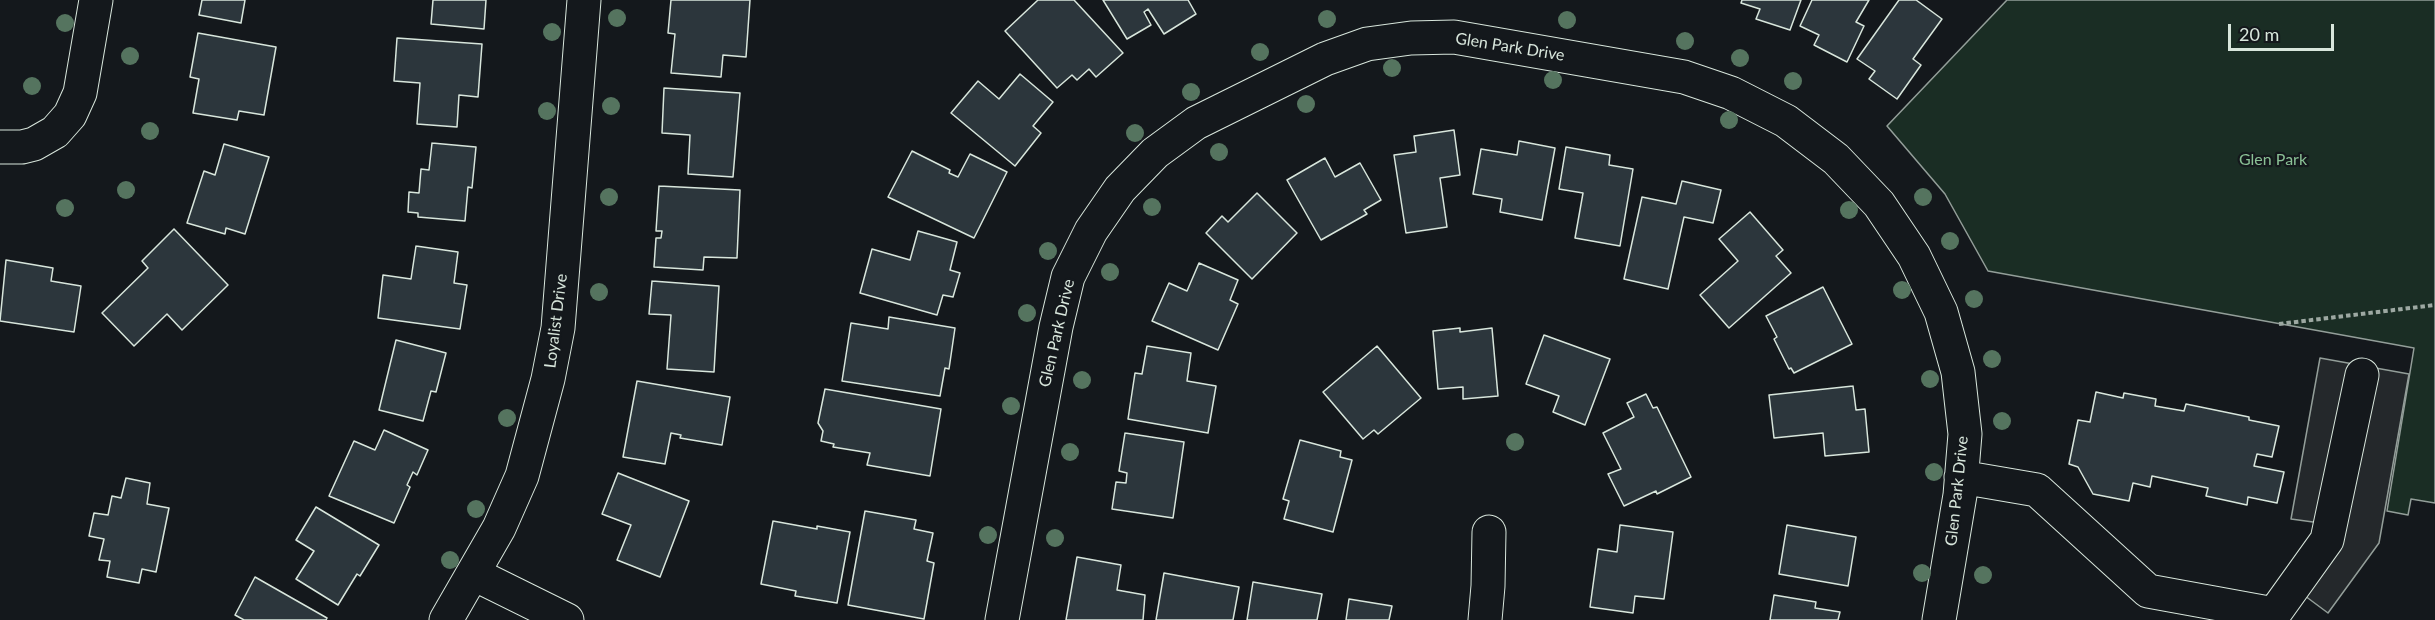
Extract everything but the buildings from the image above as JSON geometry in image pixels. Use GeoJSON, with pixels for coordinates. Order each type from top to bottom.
{"type":"FeatureCollection","features":[{"type":"Feature","properties":{"kind":"street"},"geometry":{"type":"LineString","coordinates":[[0,147],[34,144],[55,132],[70,115],[80,93],[96,0]]}},
{"type":"Feature","properties":{"kind":"street","name":"Loyalist Drive"},"geometry":{"type":"LineString","coordinates":[[446,620],[499,528],[522,476],[548,379],[558,328],[584,0]]}},
{"type":"Feature","properties":{"kind":"street","name":"Glen Park Drive"},"geometry":{"type":"LineString","coordinates":[[1002,620],[1056,327],[1068,277],[1091,231],[1120,189],[1155,153],[1196,123],[1325,58],[1367,44],[1411,38],[1454,37],[1684,77],[1731,93],[1786,121],[1836,159],[1879,204],[1908,247],[1941,312],[1958,372],[1965,434],[1961,477],[1939,620]]}},
{"type":"Feature","properties":{"kind":"street"},"geometry":{"type":"LineString","coordinates":[[1961,477],[2037,490],[2148,591],[2274,614],[2327,540],[2362,375]]}},
{"type":"Feature","properties":{"kind":"street"},"geometry":{"type":"LineString","coordinates":[[1485,620],[1489,532]]}},
{"type":"Feature","properties":{"kind":"street"},"geometry":{"type":"LineString","coordinates":[[474,574],[567,620]]}},
{"type":"Feature","properties":{"kind":"path"},"geometry":{"type":"LineString","coordinates":[[2279,324],[2435,305]]}},
{"type":"Feature","properties":{"kind":"green space","name":"Glen Park"},"geometry":{"type":"Polygon","coordinates":[[[2007,0],[2435,0],[2435,503],[2411,499],[2408,515],[2387,511],[2414,348],[1988,271],[1945,194],[1887,126],[2007,0]]]}},
{"type":"Feature","properties":{"kind":"shaded area"},"geometry":{"type":"Polygon","coordinates":[[[2320,358],[2409,374],[2379,543],[2328,613],[2293,587],[2335,525],[2291,519],[2320,358]]]}}]}
